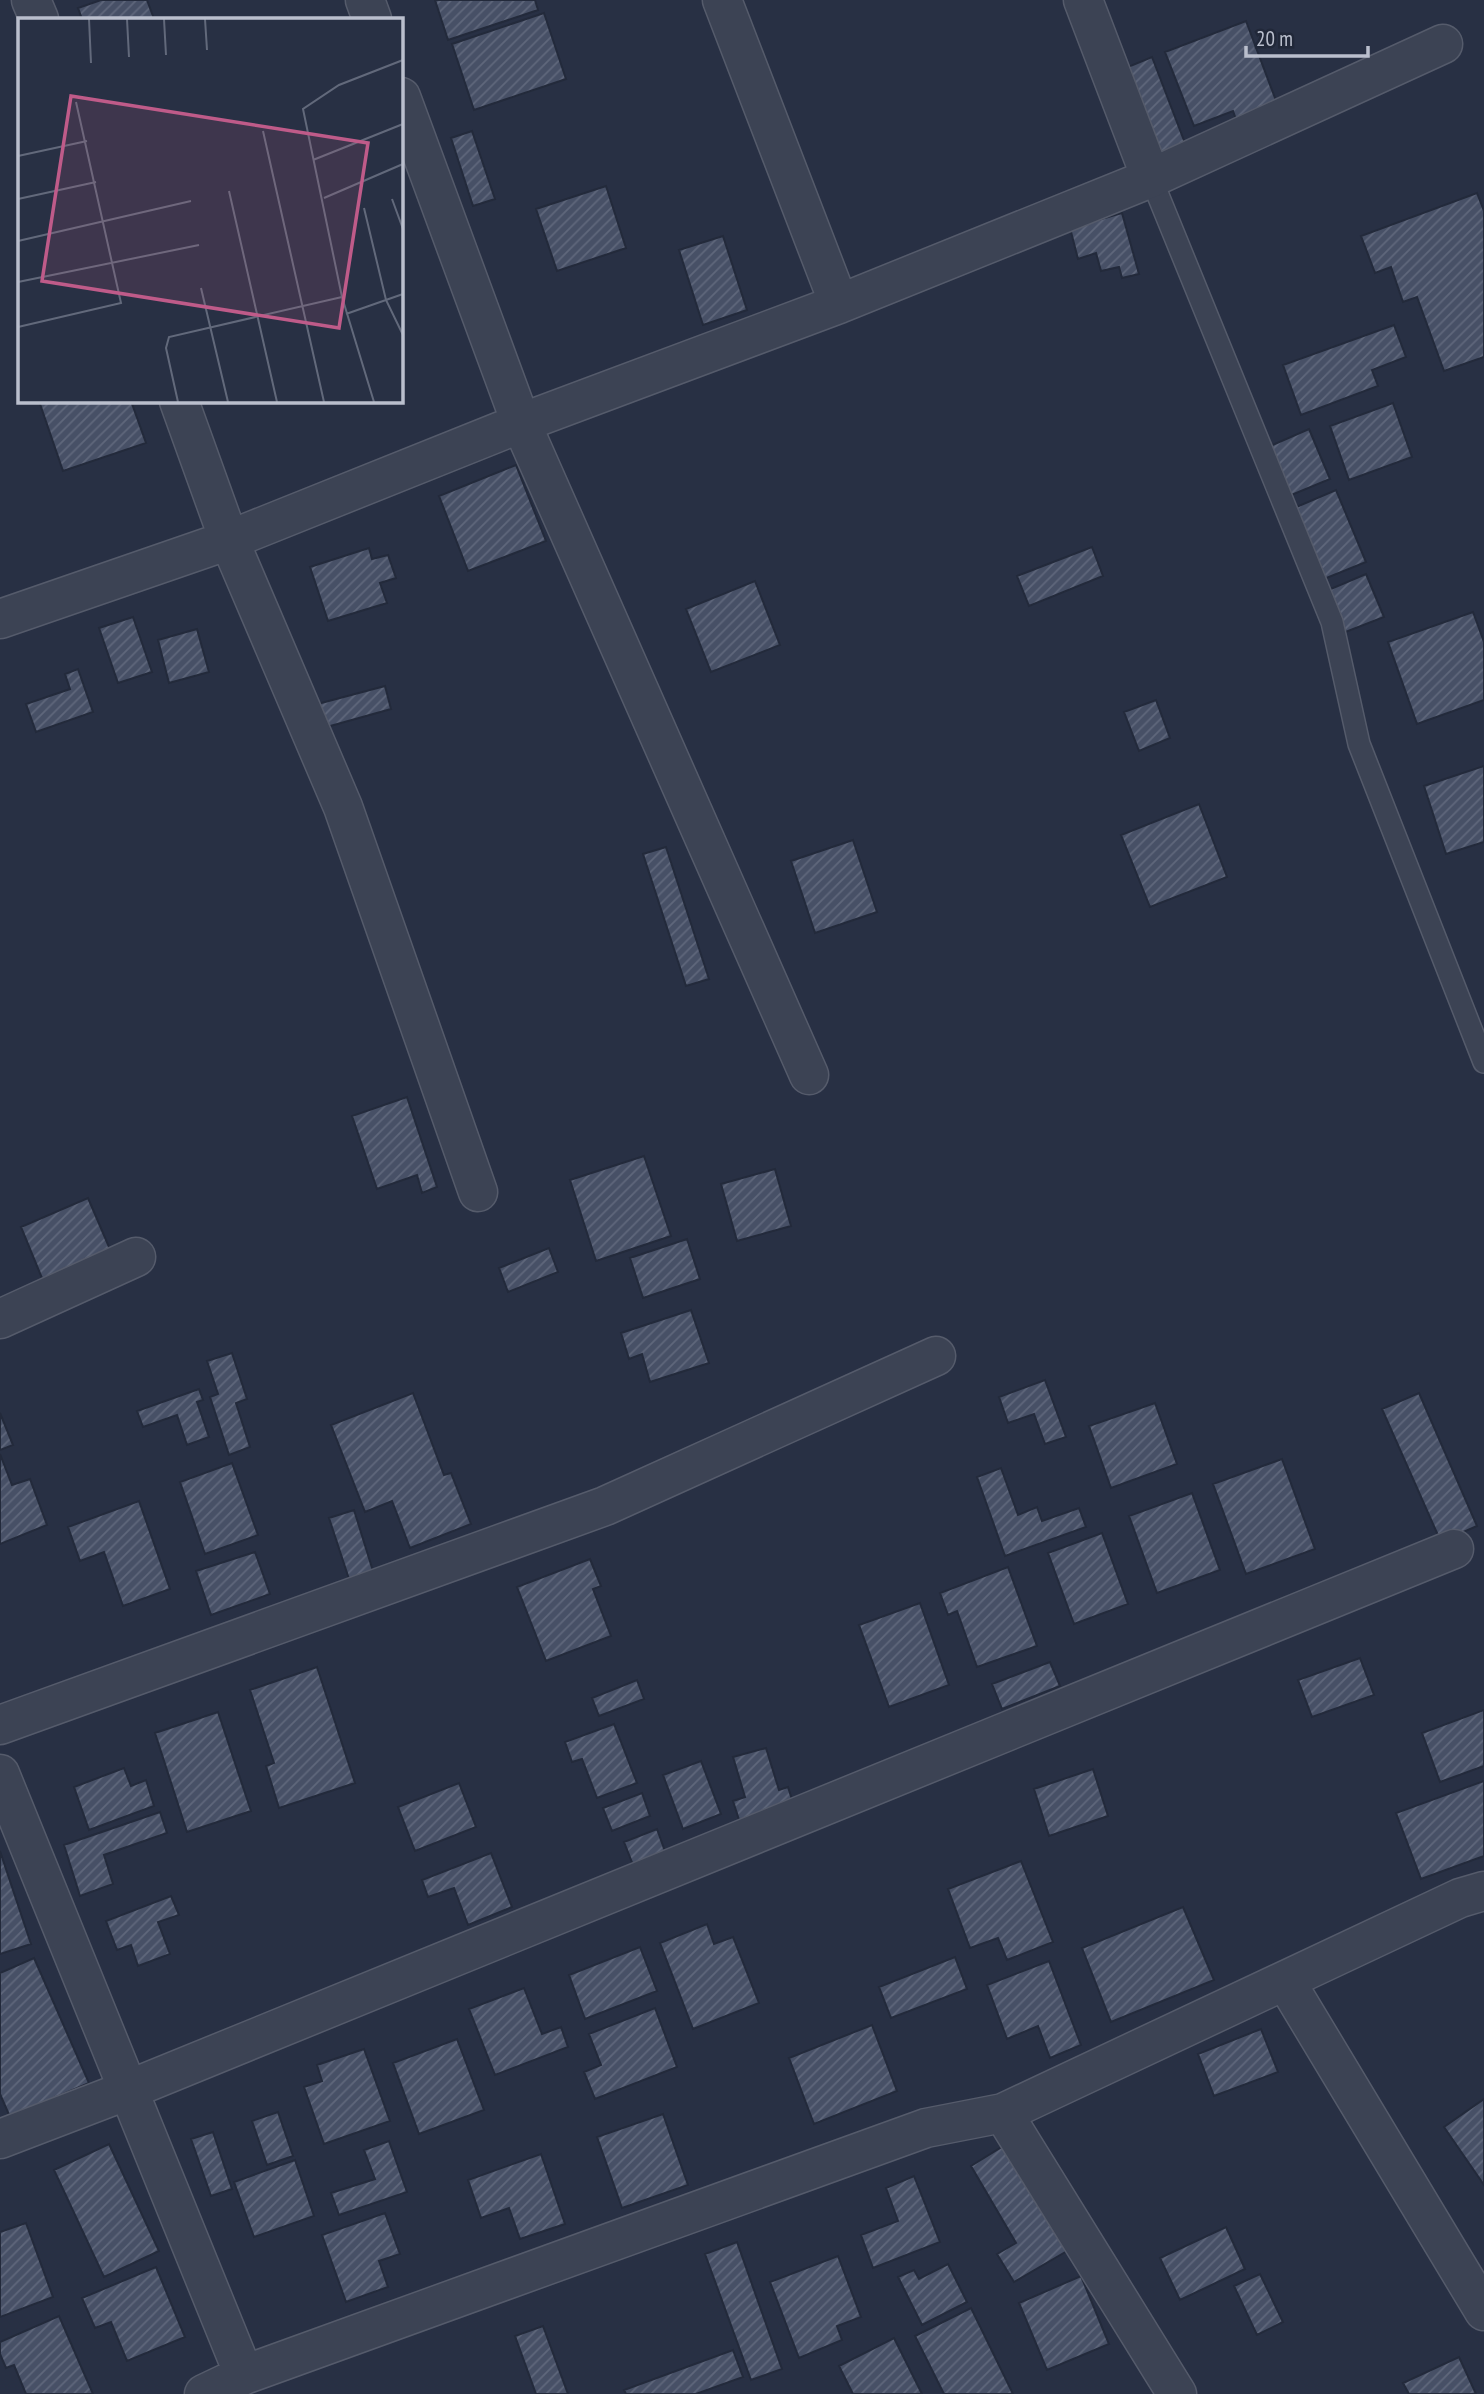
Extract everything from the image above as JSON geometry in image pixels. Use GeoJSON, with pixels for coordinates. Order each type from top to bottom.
{"type":"FeatureCollection","features":[{"type":"Feature","properties":{"kind":"street"},"geometry":{"type":"LineString","coordinates":[[31,0],[39,18]]}},
{"type":"Feature","properties":{"kind":"street"},"geometry":{"type":"LineString","coordinates":[[365,0],[372,18]]}},
{"type":"Feature","properties":{"kind":"street"},"geometry":{"type":"LineString","coordinates":[[722,0],[839,304]]}},
{"type":"Feature","properties":{"kind":"street"},"geometry":{"type":"LineString","coordinates":[[1083,0],[1151,178]]}},
{"type":"Feature","properties":{"kind":"street"},"geometry":{"type":"LineString","coordinates":[[0,619],[229,540],[521,422],[839,304],[1151,178],[1443,44]]}},
{"type":"Feature","properties":{"kind":"street"},"geometry":{"type":"LineString","coordinates":[[402,100],[521,422],[809,1075]]}},
{"type":"Feature","properties":{"kind":"street"},"geometry":{"type":"LineString","coordinates":[[179,402],[229,540],[343,807],[478,1192]]}},
{"type":"Feature","properties":{"kind":"street"},"geometry":{"type":"LineString","coordinates":[[0,1319],[136,1257]]}},
{"type":"Feature","properties":{"kind":"street"},"geometry":{"type":"LineString","coordinates":[[0,1725],[605,1506],[936,1356]]}},
{"type":"Feature","properties":{"kind":"street"},"geometry":{"type":"LineString","coordinates":[[0,2139],[128,2090],[1454,1549]]}},
{"type":"Feature","properties":{"kind":"street"},"geometry":{"type":"LineString","coordinates":[[0,1774],[244,2375]]}},
{"type":"Feature","properties":{"kind":"street"},"geometry":{"type":"LineString","coordinates":[[204,2394],[244,2375],[926,2128],[1003,2113],[1460,1898],[1484,1891]]}},
{"type":"Feature","properties":{"kind":"street"},"geometry":{"type":"LineString","coordinates":[[1286,1982],[1484,2311]]}},
{"type":"Feature","properties":{"kind":"street"},"geometry":{"type":"LineString","coordinates":[[1003,2113],[1177,2394]]}},
{"type":"Feature","properties":{"kind":"lane"},"geometry":{"type":"LineString","coordinates":[[1151,178],[1332,622],[1359,744],[1484,1062]]}},
{"type":"Feature","properties":{"kind":"building"},"geometry":{"type":"Polygon","coordinates":[[[101,0],[147,0],[154,18],[82,18],[78,8],[101,0]]]}},
{"type":"Feature","properties":{"kind":"building"},"geometry":{"type":"Polygon","coordinates":[[[435,0],[535,0],[538,10],[448,40],[435,0]]]}},
{"type":"Feature","properties":{"kind":"building"},"geometry":{"type":"Polygon","coordinates":[[[544,13],[566,79],[474,110],[452,44],[544,13]]]}},
{"type":"Feature","properties":{"kind":"building"},"geometry":{"type":"Polygon","coordinates":[[[1246,21],[1278,106],[1237,122],[1233,111],[1194,126],[1165,52],[1246,21]]]}},
{"type":"Feature","properties":{"kind":"building"},"geometry":{"type":"Polygon","coordinates":[[[1152,57],[1188,151],[1158,163],[1123,69],[1152,57]]]}},
{"type":"Feature","properties":{"kind":"building"},"geometry":{"type":"Polygon","coordinates":[[[472,131],[495,199],[473,206],[451,138],[472,131]]]}},
{"type":"Feature","properties":{"kind":"building"},"geometry":{"type":"Polygon","coordinates":[[[606,186],[626,248],[557,271],[536,209],[606,186]]]}},
{"type":"Feature","properties":{"kind":"building"},"geometry":{"type":"Polygon","coordinates":[[[1477,193],[1484,211],[1484,357],[1444,371],[1417,297],[1403,302],[1391,267],[1375,273],[1361,236],[1477,193]]]}},
{"type":"Feature","properties":{"kind":"building"},"geometry":{"type":"Polygon","coordinates":[[[1122,213],[1139,274],[1122,278],[1119,267],[1101,271],[1096,253],[1078,259],[1070,228],[1122,213]]]}},
{"type":"Feature","properties":{"kind":"building"},"geometry":{"type":"Polygon","coordinates":[[[723,236],[747,310],[703,325],[679,250],[723,236]]]}},
{"type":"Feature","properties":{"kind":"building"},"geometry":{"type":"Polygon","coordinates":[[[1394,325],[1406,357],[1372,370],[1378,386],[1301,415],[1283,365],[1394,325]]]}},
{"type":"Feature","properties":{"kind":"building"},"geometry":{"type":"Polygon","coordinates":[[[39,402],[131,402],[146,443],[63,471],[39,402]]]}},
{"type":"Feature","properties":{"kind":"building"},"geometry":{"type":"Polygon","coordinates":[[[1393,403],[1412,457],[1349,480],[1330,426],[1393,403]]]}},
{"type":"Feature","properties":{"kind":"building"},"geometry":{"type":"Polygon","coordinates":[[[1309,429],[1330,479],[1289,496],[1268,447],[1309,429]]]}},
{"type":"Feature","properties":{"kind":"building"},"geometry":{"type":"Polygon","coordinates":[[[516,465],[546,541],[468,571],[439,496],[516,465]]]}},
{"type":"Feature","properties":{"kind":"building"},"geometry":{"type":"Polygon","coordinates":[[[1336,490],[1366,562],[1324,579],[1294,508],[1336,490]]]}},
{"type":"Feature","properties":{"kind":"building"},"geometry":{"type":"Polygon","coordinates":[[[1092,547],[1103,576],[1029,606],[1017,576],[1092,547]]]}},
{"type":"Feature","properties":{"kind":"building"},"geometry":{"type":"Polygon","coordinates":[[[369,548],[372,559],[388,555],[396,578],[380,583],[387,603],[328,621],[310,567],[369,548]]]}},
{"type":"Feature","properties":{"kind":"building"},"geometry":{"type":"Polygon","coordinates":[[[1366,574],[1384,617],[1343,633],[1326,591],[1366,574]]]}},
{"type":"Feature","properties":{"kind":"building"},"geometry":{"type":"Polygon","coordinates":[[[755,581],[780,645],[711,672],[686,609],[755,581]]]}},
{"type":"Feature","properties":{"kind":"building"},"geometry":{"type":"Polygon","coordinates":[[[1473,612],[1484,642],[1484,700],[1417,724],[1388,642],[1473,612]]]}},
{"type":"Feature","properties":{"kind":"building"},"geometry":{"type":"Polygon","coordinates":[[[133,617],[152,672],[118,683],[99,628],[133,617]]]}},
{"type":"Feature","properties":{"kind":"building"},"geometry":{"type":"Polygon","coordinates":[[[197,629],[209,672],[169,683],[158,640],[197,629]]]}},
{"type":"Feature","properties":{"kind":"building"},"geometry":{"type":"Polygon","coordinates":[[[78,669],[93,712],[36,732],[26,704],[70,689],[65,674],[78,669]]]}},
{"type":"Feature","properties":{"kind":"building"},"geometry":{"type":"Polygon","coordinates":[[[385,686],[391,709],[316,730],[310,706],[385,686]]]}},
{"type":"Feature","properties":{"kind":"building"},"geometry":{"type":"Polygon","coordinates":[[[1156,700],[1170,738],[1139,751],[1124,712],[1156,700]]]}},
{"type":"Feature","properties":{"kind":"building"},"geometry":{"type":"Polygon","coordinates":[[[1484,766],[1484,842],[1446,854],[1424,786],[1484,766]]]}},
{"type":"Feature","properties":{"kind":"building"},"geometry":{"type":"Polygon","coordinates":[[[1199,804],[1227,877],[1150,907],[1121,835],[1199,804]]]}},
{"type":"Feature","properties":{"kind":"building"},"geometry":{"type":"Polygon","coordinates":[[[853,840],[877,912],[815,933],[791,861],[853,840]]]}},
{"type":"Feature","properties":{"kind":"building"},"geometry":{"type":"Polygon","coordinates":[[[666,847],[709,979],[686,986],[643,854],[666,847]]]}},
{"type":"Feature","properties":{"kind":"building"},"geometry":{"type":"Polygon","coordinates":[[[407,1097],[437,1187],[422,1193],[417,1175],[377,1189],[352,1116],[407,1097]]]}},
{"type":"Feature","properties":{"kind":"building"},"geometry":{"type":"Polygon","coordinates":[[[644,1156],[671,1236],[596,1261],[570,1180],[644,1156]]]}},
{"type":"Feature","properties":{"kind":"building"},"geometry":{"type":"Polygon","coordinates":[[[775,1169],[791,1226],[737,1241],[721,1184],[775,1169]]]}},
{"type":"Feature","properties":{"kind":"building"},"geometry":{"type":"Polygon","coordinates":[[[88,1198],[112,1254],[44,1283],[21,1227],[88,1198]]]}},
{"type":"Feature","properties":{"kind":"building"},"geometry":{"type":"Polygon","coordinates":[[[687,1239],[700,1279],[643,1298],[630,1258],[687,1239]]]}},
{"type":"Feature","properties":{"kind":"building"},"geometry":{"type":"Polygon","coordinates":[[[549,1248],[558,1272],[508,1292],[499,1268],[549,1248]]]}},
{"type":"Feature","properties":{"kind":"building"},"geometry":{"type":"Polygon","coordinates":[[[691,1310],[709,1363],[650,1382],[642,1354],[629,1359],[621,1333],[691,1310]]]}},
{"type":"Feature","properties":{"kind":"building"},"geometry":{"type":"Polygon","coordinates":[[[232,1353],[247,1399],[236,1403],[250,1447],[229,1455],[210,1397],[218,1394],[207,1361],[232,1353]]]}},
{"type":"Feature","properties":{"kind":"building"},"geometry":{"type":"Polygon","coordinates":[[[1045,1380],[1066,1437],[1045,1444],[1034,1414],[1008,1423],[999,1397],[1045,1380]]]}},
{"type":"Feature","properties":{"kind":"building"},"geometry":{"type":"Polygon","coordinates":[[[199,1389],[203,1400],[197,1402],[209,1437],[187,1445],[177,1415],[143,1427],[137,1411],[199,1389]]]}},
{"type":"Feature","properties":{"kind":"building"},"geometry":{"type":"Polygon","coordinates":[[[413,1393],[444,1475],[451,1473],[471,1524],[410,1548],[392,1501],[365,1512],[331,1425],[413,1393]]]}},
{"type":"Feature","properties":{"kind":"building"},"geometry":{"type":"Polygon","coordinates":[[[1419,1393],[1477,1526],[1441,1542],[1382,1409],[1419,1393]]]}},
{"type":"Feature","properties":{"kind":"building"},"geometry":{"type":"Polygon","coordinates":[[[1155,1403],[1177,1464],[1111,1488],[1089,1426],[1155,1403]]]}},
{"type":"Feature","properties":{"kind":"building"},"geometry":{"type":"Polygon","coordinates":[[[0,1413],[13,1445],[0,1450],[0,1413]]]}},
{"type":"Feature","properties":{"kind":"building"},"geometry":{"type":"Polygon","coordinates":[[[0,1454],[12,1485],[30,1479],[47,1525],[0,1544],[0,1454]]]}},
{"type":"Feature","properties":{"kind":"building"},"geometry":{"type":"Polygon","coordinates":[[[1282,1459],[1315,1549],[1246,1574],[1213,1484],[1282,1459]]]}},
{"type":"Feature","properties":{"kind":"building"},"geometry":{"type":"Polygon","coordinates":[[[232,1463],[258,1535],[205,1554],[180,1482],[232,1463]]]}},
{"type":"Feature","properties":{"kind":"building"},"geometry":{"type":"Polygon","coordinates":[[[1001,1468],[1018,1515],[1037,1507],[1042,1521],[1079,1508],[1086,1527],[1005,1556],[977,1477],[1001,1468]]]}},
{"type":"Feature","properties":{"kind":"building"},"geometry":{"type":"Polygon","coordinates":[[[1192,1493],[1220,1570],[1157,1593],[1129,1516],[1192,1493]]]}},
{"type":"Feature","properties":{"kind":"building"},"geometry":{"type":"Polygon","coordinates":[[[139,1501],[170,1589],[123,1606],[104,1552],[80,1561],[68,1527],[139,1501]]]}},
{"type":"Feature","properties":{"kind":"building"},"geometry":{"type":"Polygon","coordinates":[[[354,1510],[373,1571],[349,1579],[329,1518],[354,1510]]]}},
{"type":"Feature","properties":{"kind":"building"},"geometry":{"type":"Polygon","coordinates":[[[1102,1533],[1128,1604],[1074,1624],[1048,1553],[1102,1533]]]}},
{"type":"Feature","properties":{"kind":"building"},"geometry":{"type":"Polygon","coordinates":[[[255,1552],[270,1594],[211,1615],[196,1571],[255,1552]]]}},
{"type":"Feature","properties":{"kind":"building"},"geometry":{"type":"Polygon","coordinates":[[[590,1559],[601,1586],[593,1589],[611,1636],[546,1661],[517,1587],[590,1559]]]}},
{"type":"Feature","properties":{"kind":"building"},"geometry":{"type":"Polygon","coordinates":[[[1008,1567],[1037,1646],[977,1667],[957,1611],[948,1615],[940,1593],[1008,1567]]]}},
{"type":"Feature","properties":{"kind":"building"},"geometry":{"type":"Polygon","coordinates":[[[920,1603],[949,1685],[889,1707],[859,1625],[920,1603]]]}},
{"type":"Feature","properties":{"kind":"building"},"geometry":{"type":"Polygon","coordinates":[[[1360,1658],[1374,1695],[1312,1717],[1298,1680],[1360,1658]]]}},
{"type":"Feature","properties":{"kind":"building"},"geometry":{"type":"Polygon","coordinates":[[[1050,1662],[1060,1686],[1002,1709],[992,1684],[1050,1662]]]}},
{"type":"Feature","properties":{"kind":"building"},"geometry":{"type":"Polygon","coordinates":[[[317,1667],[355,1783],[279,1808],[266,1766],[274,1763],[250,1690],[317,1667]]]}},
{"type":"Feature","properties":{"kind":"building"},"geometry":{"type":"Polygon","coordinates":[[[637,1680],[644,1699],[599,1716],[592,1698],[637,1680]]]}},
{"type":"Feature","properties":{"kind":"building"},"geometry":{"type":"Polygon","coordinates":[[[1484,1710],[1484,1766],[1440,1782],[1422,1733],[1484,1710]]]}},
{"type":"Feature","properties":{"kind":"building"},"geometry":{"type":"Polygon","coordinates":[[[218,1712],[251,1811],[187,1832],[155,1733],[218,1712]]]}},
{"type":"Feature","properties":{"kind":"building"},"geometry":{"type":"Polygon","coordinates":[[[614,1724],[637,1783],[597,1798],[582,1759],[572,1762],[565,1742],[614,1724]]]}},
{"type":"Feature","properties":{"kind":"building"},"geometry":{"type":"Polygon","coordinates":[[[766,1748],[779,1790],[788,1787],[795,1809],[741,1826],[733,1801],[745,1797],[733,1757],[766,1748]]]}},
{"type":"Feature","properties":{"kind":"building"},"geometry":{"type":"Polygon","coordinates":[[[701,1761],[721,1814],[683,1829],[663,1775],[701,1761]]]}},
{"type":"Feature","properties":{"kind":"building"},"geometry":{"type":"Polygon","coordinates":[[[124,1768],[131,1786],[146,1780],[154,1806],[89,1830],[74,1787],[124,1768]]]}},
{"type":"Feature","properties":{"kind":"building"},"geometry":{"type":"Polygon","coordinates":[[[1093,1769],[1108,1816],[1049,1836],[1034,1789],[1093,1769]]]}},
{"type":"Feature","properties":{"kind":"building"},"geometry":{"type":"Polygon","coordinates":[[[1484,1781],[1484,1856],[1421,1879],[1396,1813],[1484,1781]]]}},
{"type":"Feature","properties":{"kind":"building"},"geometry":{"type":"Polygon","coordinates":[[[459,1783],[476,1827],[415,1851],[398,1807],[459,1783]]]}},
{"type":"Feature","properties":{"kind":"building"},"geometry":{"type":"Polygon","coordinates":[[[642,1793],[650,1816],[612,1831],[603,1808],[642,1793]]]}},
{"type":"Feature","properties":{"kind":"building"},"geometry":{"type":"Polygon","coordinates":[[[160,1812],[167,1833],[104,1855],[113,1884],[80,1896],[64,1845],[160,1812]]]}},
{"type":"Feature","properties":{"kind":"building"},"geometry":{"type":"Polygon","coordinates":[[[657,1829],[667,1857],[635,1870],[624,1842],[657,1829]]]}},
{"type":"Feature","properties":{"kind":"building"},"geometry":{"type":"Polygon","coordinates":[[[0,1851],[31,1944],[0,1954],[0,1851]]]}},
{"type":"Feature","properties":{"kind":"building"},"geometry":{"type":"Polygon","coordinates":[[[491,1853],[512,1907],[468,1925],[454,1888],[428,1897],[422,1880],[491,1853]]]}},
{"type":"Feature","properties":{"kind":"building"},"geometry":{"type":"Polygon","coordinates":[[[1021,1861],[1053,1942],[1007,1960],[998,1938],[970,1948],[948,1889],[1021,1861]]]}},
{"type":"Feature","properties":{"kind":"building"},"geometry":{"type":"Polygon","coordinates":[[[171,1896],[179,1915],[158,1922],[170,1954],[138,1966],[131,1945],[117,1950],[106,1921],[171,1896]]]}},
{"type":"Feature","properties":{"kind":"building"},"geometry":{"type":"Polygon","coordinates":[[[1183,1907],[1214,1980],[1111,2022],[1082,1948],[1183,1907]]]}},
{"type":"Feature","properties":{"kind":"building"},"geometry":{"type":"Polygon","coordinates":[[[707,1924],[714,1944],[733,1937],[759,2003],[693,2029],[660,1943],[707,1924]]]}},
{"type":"Feature","properties":{"kind":"building"},"geometry":{"type":"Polygon","coordinates":[[[640,1947],[657,1991],[585,2019],[569,1975],[640,1947]]]}},
{"type":"Feature","properties":{"kind":"building"},"geometry":{"type":"Polygon","coordinates":[[[955,1957],[967,1989],[891,2018],[879,1987],[955,1957]]]}},
{"type":"Feature","properties":{"kind":"building"},"geometry":{"type":"Polygon","coordinates":[[[34,1958],[89,2083],[10,2117],[0,2094],[0,1973],[34,1958]]]}},
{"type":"Feature","properties":{"kind":"building"},"geometry":{"type":"Polygon","coordinates":[[[1049,1961],[1081,2045],[1050,2058],[1038,2026],[1007,2039],[987,1985],[1049,1961]]]}},
{"type":"Feature","properties":{"kind":"building"},"geometry":{"type":"Polygon","coordinates":[[[524,1988],[542,2034],[561,2027],[568,2047],[495,2075],[469,2009],[524,1988]]]}},
{"type":"Feature","properties":{"kind":"building"},"geometry":{"type":"Polygon","coordinates":[[[655,2008],[677,2067],[595,2099],[584,2072],[601,2065],[589,2034],[655,2008]]]}},
{"type":"Feature","properties":{"kind":"building"},"geometry":{"type":"Polygon","coordinates":[[[872,2025],[897,2091],[814,2124],[789,2058],[872,2025]]]}},
{"type":"Feature","properties":{"kind":"building"},"geometry":{"type":"Polygon","coordinates":[[[1261,2029],[1278,2072],[1214,2096],[1198,2054],[1261,2029]]]}},
{"type":"Feature","properties":{"kind":"building"},"geometry":{"type":"Polygon","coordinates":[[[457,2039],[484,2110],[419,2134],[393,2063],[457,2039]]]}},
{"type":"Feature","properties":{"kind":"building"},"geometry":{"type":"Polygon","coordinates":[[[364,2049],[390,2121],[324,2144],[304,2087],[322,2081],[317,2065],[364,2049]]]}},
{"type":"Feature","properties":{"kind":"building"},"geometry":{"type":"Polygon","coordinates":[[[1484,2099],[1484,2185],[1444,2127],[1484,2099]]]}},
{"type":"Feature","properties":{"kind":"building"},"geometry":{"type":"Polygon","coordinates":[[[278,2112],[293,2156],[267,2165],[252,2121],[278,2112]]]}},
{"type":"Feature","properties":{"kind":"building"},"geometry":{"type":"Polygon","coordinates":[[[663,2114],[688,2185],[622,2208],[597,2137],[663,2114]]]}},
{"type":"Feature","properties":{"kind":"building"},"geometry":{"type":"Polygon","coordinates":[[[213,2132],[232,2189],[211,2196],[191,2139],[213,2132]]]}},
{"type":"Feature","properties":{"kind":"building"},"geometry":{"type":"Polygon","coordinates":[[[389,2141],[407,2192],[339,2215],[331,2193],[375,2179],[364,2150],[389,2141]]]}},
{"type":"Feature","properties":{"kind":"building"},"geometry":{"type":"Polygon","coordinates":[[[109,2144],[159,2251],[104,2277],[54,2170],[109,2144]]]}},
{"type":"Feature","properties":{"kind":"building"},"geometry":{"type":"Polygon","coordinates":[[[1005,2145],[1067,2251],[1014,2282],[997,2254],[1016,2243],[971,2166],[1005,2145]]]}},
{"type":"Feature","properties":{"kind":"building"},"geometry":{"type":"Polygon","coordinates":[[[541,2154],[565,2224],[520,2239],[509,2208],[481,2218],[468,2180],[541,2154]]]}},
{"type":"Feature","properties":{"kind":"building"},"geometry":{"type":"Polygon","coordinates":[[[295,2160],[314,2216],[254,2237],[234,2182],[295,2160]]]}},
{"type":"Feature","properties":{"kind":"building"},"geometry":{"type":"Polygon","coordinates":[[[914,2176],[940,2242],[873,2268],[861,2235],[898,2221],[886,2188],[914,2176]]]}},
{"type":"Feature","properties":{"kind":"building"},"geometry":{"type":"Polygon","coordinates":[[[385,2213],[400,2254],[379,2261],[388,2287],[346,2302],[322,2235],[385,2213]]]}},
{"type":"Feature","properties":{"kind":"building"},"geometry":{"type":"Polygon","coordinates":[[[26,2223],[53,2297],[0,2317],[0,2232],[26,2223]]]}},
{"type":"Feature","properties":{"kind":"building"},"geometry":{"type":"Polygon","coordinates":[[[1226,2227],[1245,2269],[1180,2300],[1160,2258],[1226,2227]]]}},
{"type":"Feature","properties":{"kind":"building"},"geometry":{"type":"Polygon","coordinates":[[[737,2242],[782,2369],[751,2380],[705,2254],[737,2242]]]}},
{"type":"Feature","properties":{"kind":"building"},"geometry":{"type":"Polygon","coordinates":[[[838,2256],[861,2317],[837,2326],[842,2340],[799,2358],[770,2282],[838,2256]]]}},
{"type":"Feature","properties":{"kind":"building"},"geometry":{"type":"Polygon","coordinates":[[[948,2264],[967,2302],[922,2325],[898,2277],[914,2270],[919,2279],[948,2264]]]}},
{"type":"Feature","properties":{"kind":"building"},"geometry":{"type":"Polygon","coordinates":[[[156,2267],[185,2337],[127,2361],[111,2322],[95,2328],[82,2298],[156,2267]]]}},
{"type":"Feature","properties":{"kind":"building"},"geometry":{"type":"Polygon","coordinates":[[[1260,2274],[1283,2322],[1257,2335],[1234,2286],[1260,2274]]]}},
{"type":"Feature","properties":{"kind":"building"},"geometry":{"type":"Polygon","coordinates":[[[1081,2276],[1109,2344],[1047,2370],[1019,2303],[1081,2276]]]}},
{"type":"Feature","properties":{"kind":"building"},"geometry":{"type":"Polygon","coordinates":[[[971,2308],[1013,2394],[944,2394],[915,2336],[971,2308]]]}},
{"type":"Feature","properties":{"kind":"building"},"geometry":{"type":"Polygon","coordinates":[[[59,2316],[93,2394],[26,2394],[14,2365],[6,2368],[0,2354],[0,2342],[59,2316]]]}},
{"type":"Feature","properties":{"kind":"building"},"geometry":{"type":"Polygon","coordinates":[[[543,2326],[568,2394],[536,2394],[515,2336],[543,2326]]]}},
{"type":"Feature","properties":{"kind":"building"},"geometry":{"type":"Polygon","coordinates":[[[894,2338],[922,2394],[853,2394],[839,2366],[894,2338]]]}},
{"type":"Feature","properties":{"kind":"building"},"geometry":{"type":"Polygon","coordinates":[[[733,2350],[743,2377],[696,2394],[626,2394],[624,2390],[733,2350]]]}},
{"type":"Feature","properties":{"kind":"building"},"geometry":{"type":"Polygon","coordinates":[[[1459,2357],[1476,2394],[1409,2394],[1403,2383],[1459,2357]]]}}]}
